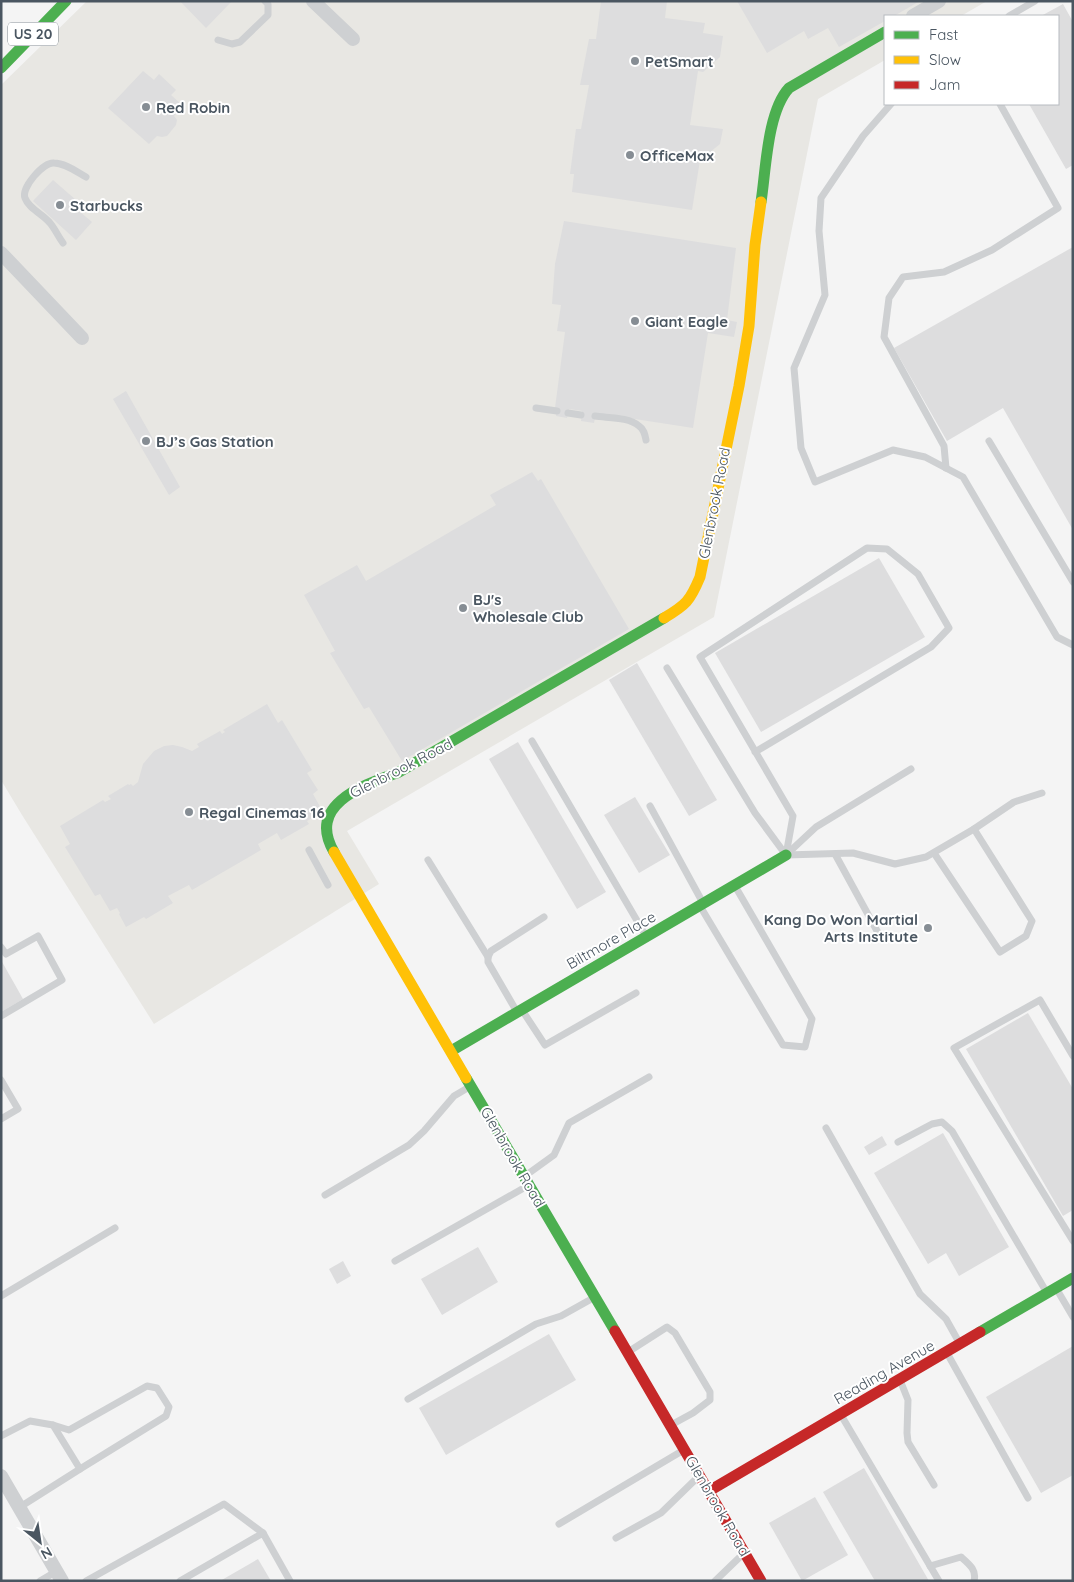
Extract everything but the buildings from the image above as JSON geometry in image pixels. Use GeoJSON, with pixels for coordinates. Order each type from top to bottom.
{"type":"FeatureCollection","features":[{"type":"Feature","properties":{"kind":"street","name":"US 20"},"geometry":{"type":"LineString","coordinates":[[1,68],[66,1]]}},
{"type":"Feature","properties":{"kind":"street"},"geometry":{"type":"LineString","coordinates":[[313,1],[353,39]]}},
{"type":"Feature","properties":{"kind":"street"},"geometry":{"type":"LineString","coordinates":[[915,15],[939,1]]}},
{"type":"Feature","properties":{"kind":"street","name":"Glenbrook Road"},"geometry":{"type":"LineString","coordinates":[[761,1581],[330,845],[327,832],[328,816],[340,800],[361,786],[399,772],[683,607],[693,594],[700,577],[739,386],[749,326],[755,245],[776,106],[789,88],[884,33]]}},
{"type":"Feature","properties":{"kind":"street"},"geometry":{"type":"LineString","coordinates":[[1,253],[82,338]]}},
{"type":"Feature","properties":{"kind":"street","name":"Biltmore Place"},"geometry":{"type":"LineString","coordinates":[[450,1051],[786,855]]}},
{"type":"Feature","properties":{"kind":"street","name":"Reading Avenue"},"geometry":{"type":"LineString","coordinates":[[709,1491],[1073,1278]]}},
{"type":"Feature","properties":{"kind":"street"},"geometry":{"type":"LineString","coordinates":[[1,1476],[59,1576]]}},
{"type":"Feature","properties":{"kind":"lane"},"geometry":{"type":"LineString","coordinates":[[218,40],[232,44],[240,42],[268,14],[268,4],[265,1]]}},
{"type":"Feature","properties":{"kind":"lane"},"geometry":{"type":"LineString","coordinates":[[1011,15],[1035,1]]}},
{"type":"Feature","properties":{"kind":"lane"},"geometry":{"type":"LineString","coordinates":[[890,105],[863,136],[821,198],[819,231],[825,295],[794,368],[801,448],[815,482],[893,450],[925,458],[963,477],[1057,637],[1073,645]]}},
{"type":"Feature","properties":{"kind":"lane"},"geometry":{"type":"LineString","coordinates":[[946,468],[944,446],[884,337],[889,298],[904,277],[944,272],[984,254],[1058,208],[1001,105]]}},
{"type":"Feature","properties":{"kind":"lane"},"geometry":{"type":"LineString","coordinates":[[62,243],[50,222],[28,204],[24,198],[24,188],[44,166],[50,163],[57,163],[86,177]]}},
{"type":"Feature","properties":{"kind":"lane"},"geometry":{"type":"LineString","coordinates":[[536,408],[557,411]]}},
{"type":"Feature","properties":{"kind":"lane"},"geometry":{"type":"LineString","coordinates":[[568,412],[582,415]]}},
{"type":"Feature","properties":{"kind":"lane"},"geometry":{"type":"LineString","coordinates":[[596,416],[639,425],[644,432],[646,440]]}},
{"type":"Feature","properties":{"kind":"lane"},"geometry":{"type":"LineString","coordinates":[[989,442],[1073,582]]}},
{"type":"Feature","properties":{"kind":"lane"},"geometry":{"type":"LineString","coordinates":[[755,752],[931,648],[949,628],[918,574],[887,549],[867,548],[700,657],[755,752],[793,816],[786,855]]}},
{"type":"Feature","properties":{"kind":"lane"},"geometry":{"type":"LineString","coordinates":[[667,668],[755,813],[786,855]]}},
{"type":"Feature","properties":{"kind":"lane"},"geometry":{"type":"LineString","coordinates":[[532,741],[646,937]]}},
{"type":"Feature","properties":{"kind":"lane"},"geometry":{"type":"LineString","coordinates":[[786,855],[816,827],[911,769]]}},
{"type":"Feature","properties":{"kind":"lane"},"geometry":{"type":"LineString","coordinates":[[786,855],[852,853],[894,864],[926,857],[974,829],[1014,802],[1042,792]]}},
{"type":"Feature","properties":{"kind":"lane"},"geometry":{"type":"LineString","coordinates":[[650,806],[702,904],[783,1045],[805,1047],[812,1019],[734,885]]}},
{"type":"Feature","properties":{"kind":"lane"},"geometry":{"type":"LineString","coordinates":[[934,853],[1000,952],[1026,936],[1032,921],[974,829]]}},
{"type":"Feature","properties":{"kind":"lane"},"geometry":{"type":"LineString","coordinates":[[309,850],[328,885]]}},
{"type":"Feature","properties":{"kind":"lane"},"geometry":{"type":"LineString","coordinates":[[835,854],[882,940]]}},
{"type":"Feature","properties":{"kind":"lane"},"geometry":{"type":"LineString","coordinates":[[428,860],[488,957],[488,962],[544,1045],[636,993]]}},
{"type":"Feature","properties":{"kind":"lane"},"geometry":{"type":"LineString","coordinates":[[488,957],[491,951],[544,917]]}},
{"type":"Feature","properties":{"kind":"lane"},"geometry":{"type":"LineString","coordinates":[[1,947],[6,954],[38,936],[62,980],[1,1016]]}},
{"type":"Feature","properties":{"kind":"lane"},"geometry":{"type":"LineString","coordinates":[[1073,1056],[1040,1000],[954,1048],[1073,1241]]}},
{"type":"Feature","properties":{"kind":"lane"},"geometry":{"type":"LineString","coordinates":[[395,1261],[527,1181],[554,1155],[569,1123],[649,1077]]}},
{"type":"Feature","properties":{"kind":"lane"},"geometry":{"type":"LineString","coordinates":[[1,1080],[18,1109],[1,1119]]}},
{"type":"Feature","properties":{"kind":"lane"},"geometry":{"type":"LineString","coordinates":[[325,1195],[409,1145],[424,1131],[454,1096],[471,1086]]}},
{"type":"Feature","properties":{"kind":"lane"},"geometry":{"type":"LineString","coordinates":[[898,1142],[932,1124],[942,1122],[952,1131],[1052,1290],[1073,1317]]}},
{"type":"Feature","properties":{"kind":"lane"},"geometry":{"type":"LineString","coordinates":[[826,1128],[920,1294],[946,1319],[960,1344]]}},
{"type":"Feature","properties":{"kind":"lane"},"geometry":{"type":"LineString","coordinates":[[1,1296],[115,1228]]}},
{"type":"Feature","properties":{"kind":"lane"},"geometry":{"type":"LineString","coordinates":[[408,1399],[536,1324],[561,1316],[595,1297]]}},
{"type":"Feature","properties":{"kind":"lane"},"geometry":{"type":"LineString","coordinates":[[628,1353],[668,1327],[675,1333],[710,1392],[710,1400],[693,1413],[670,1425]]}},
{"type":"Feature","properties":{"kind":"lane"},"geometry":{"type":"LineString","coordinates":[[946,1352],[1028,1498]]}},
{"type":"Feature","properties":{"kind":"lane"},"geometry":{"type":"LineString","coordinates":[[900,1380],[908,1400],[908,1442],[934,1486]]}},
{"type":"Feature","properties":{"kind":"lane"},"geometry":{"type":"LineString","coordinates":[[1,1436],[30,1422],[53,1425],[69,1430],[147,1386],[158,1388],[169,1407],[166,1416],[20,1507]]}},
{"type":"Feature","properties":{"kind":"lane"},"geometry":{"type":"LineString","coordinates":[[841,1414],[939,1581]]}},
{"type":"Feature","properties":{"kind":"lane"},"geometry":{"type":"LineString","coordinates":[[53,1425],[80,1469]]}},
{"type":"Feature","properties":{"kind":"lane"},"geometry":{"type":"LineString","coordinates":[[559,1524],[685,1449]]}},
{"type":"Feature","properties":{"kind":"lane"},"geometry":{"type":"LineString","coordinates":[[616,1538],[660,1513],[700,1474]]}},
{"type":"Feature","properties":{"kind":"lane"},"geometry":{"type":"LineString","coordinates":[[86,1581],[224,1504],[263,1532],[290,1581]]}},
{"type":"Feature","properties":{"kind":"lane"},"geometry":{"type":"LineString","coordinates":[[180,1581],[263,1532]]}},
{"type":"Feature","properties":{"kind":"lane"},"geometry":{"type":"LineString","coordinates":[[715,1581],[745,1552]]}},
{"type":"Feature","properties":{"kind":"lane"},"geometry":{"type":"LineString","coordinates":[[930,1566],[961,1557],[973,1568],[974,1581]]}},
{"type":"Feature","properties":{"kind":"lane"},"geometry":{"type":"LineString","coordinates":[[40,1581],[59,1576]]}},
{"type":"Feature","properties":{"kind":"shaded area"},"geometry":{"type":"Polygon","coordinates":[[[87,1],[987,1],[963,15],[884,15],[884,61],[818,99],[714,617],[347,831],[379,884],[154,1024],[1,780],[1,85],[87,1]]]}},
{"type":"Feature","properties":{"kind":"traffic: fast"},"geometry":{"type":"LineString","coordinates":[[1,68],[66,1]]}},
{"type":"Feature","properties":{"kind":"traffic: fast"},"geometry":{"type":"LineString","coordinates":[[761,202],[772,126],[776,111],[789,88],[884,33]]}},
{"type":"Feature","properties":{"kind":"traffic: fast"},"geometry":{"type":"LineString","coordinates":[[334,852],[327,835],[327,821],[333,809],[343,799],[370,783],[399,772],[664,618]]}},
{"type":"Feature","properties":{"kind":"traffic: fast"},"geometry":{"type":"LineString","coordinates":[[451,1051],[786,855]]}},
{"type":"Feature","properties":{"kind":"traffic: fast"},"geometry":{"type":"LineString","coordinates":[[466,1078],[615,1331]]}},
{"type":"Feature","properties":{"kind":"traffic: fast"},"geometry":{"type":"LineString","coordinates":[[980,1332],[1073,1278]]}},
{"type":"Feature","properties":{"kind":"traffic: slow"},"geometry":{"type":"LineString","coordinates":[[664,618],[686,602],[700,577],[739,386],[749,326],[755,245],[761,202]]}},
{"type":"Feature","properties":{"kind":"traffic: slow"},"geometry":{"type":"LineString","coordinates":[[334,852],[466,1078]]}},
{"type":"Feature","properties":{"kind":"traffic: jam"},"geometry":{"type":"LineString","coordinates":[[615,1331],[761,1581]]}},
{"type":"Feature","properties":{"kind":"traffic: jam"},"geometry":{"type":"LineString","coordinates":[[709,1491],[980,1332]]}},
{"type":"Feature","properties":{"kind":"place","name":"PetSmart"},"geometry":{"type":"Point","coordinates":[635,61]}},
{"type":"Feature","properties":{"kind":"place","name":"Red Robin"},"geometry":{"type":"Point","coordinates":[146,107]}},
{"type":"Feature","properties":{"kind":"place","name":"OfficeMax"},"geometry":{"type":"Point","coordinates":[630,155]}},
{"type":"Feature","properties":{"kind":"place","name":"Starbucks"},"geometry":{"type":"Point","coordinates":[60,205]}},
{"type":"Feature","properties":{"kind":"place","name":"Giant Eagle"},"geometry":{"type":"Point","coordinates":[635,321]}},
{"type":"Feature","properties":{"kind":"place","name":"BJ’s Gas Station"},"geometry":{"type":"Point","coordinates":[146,441]}},
{"type":"Feature","properties":{"kind":"place","name":"BJ's Wholesale Club"},"geometry":{"type":"Point","coordinates":[463,608]}},
{"type":"Feature","properties":{"kind":"place","name":"Regal Cinemas 16"},"geometry":{"type":"Point","coordinates":[189,812]}},
{"type":"Feature","properties":{"kind":"place","name":"Kang Do Won Martial Arts Institute"},"geometry":{"type":"Point","coordinates":[928,928]}}]}
